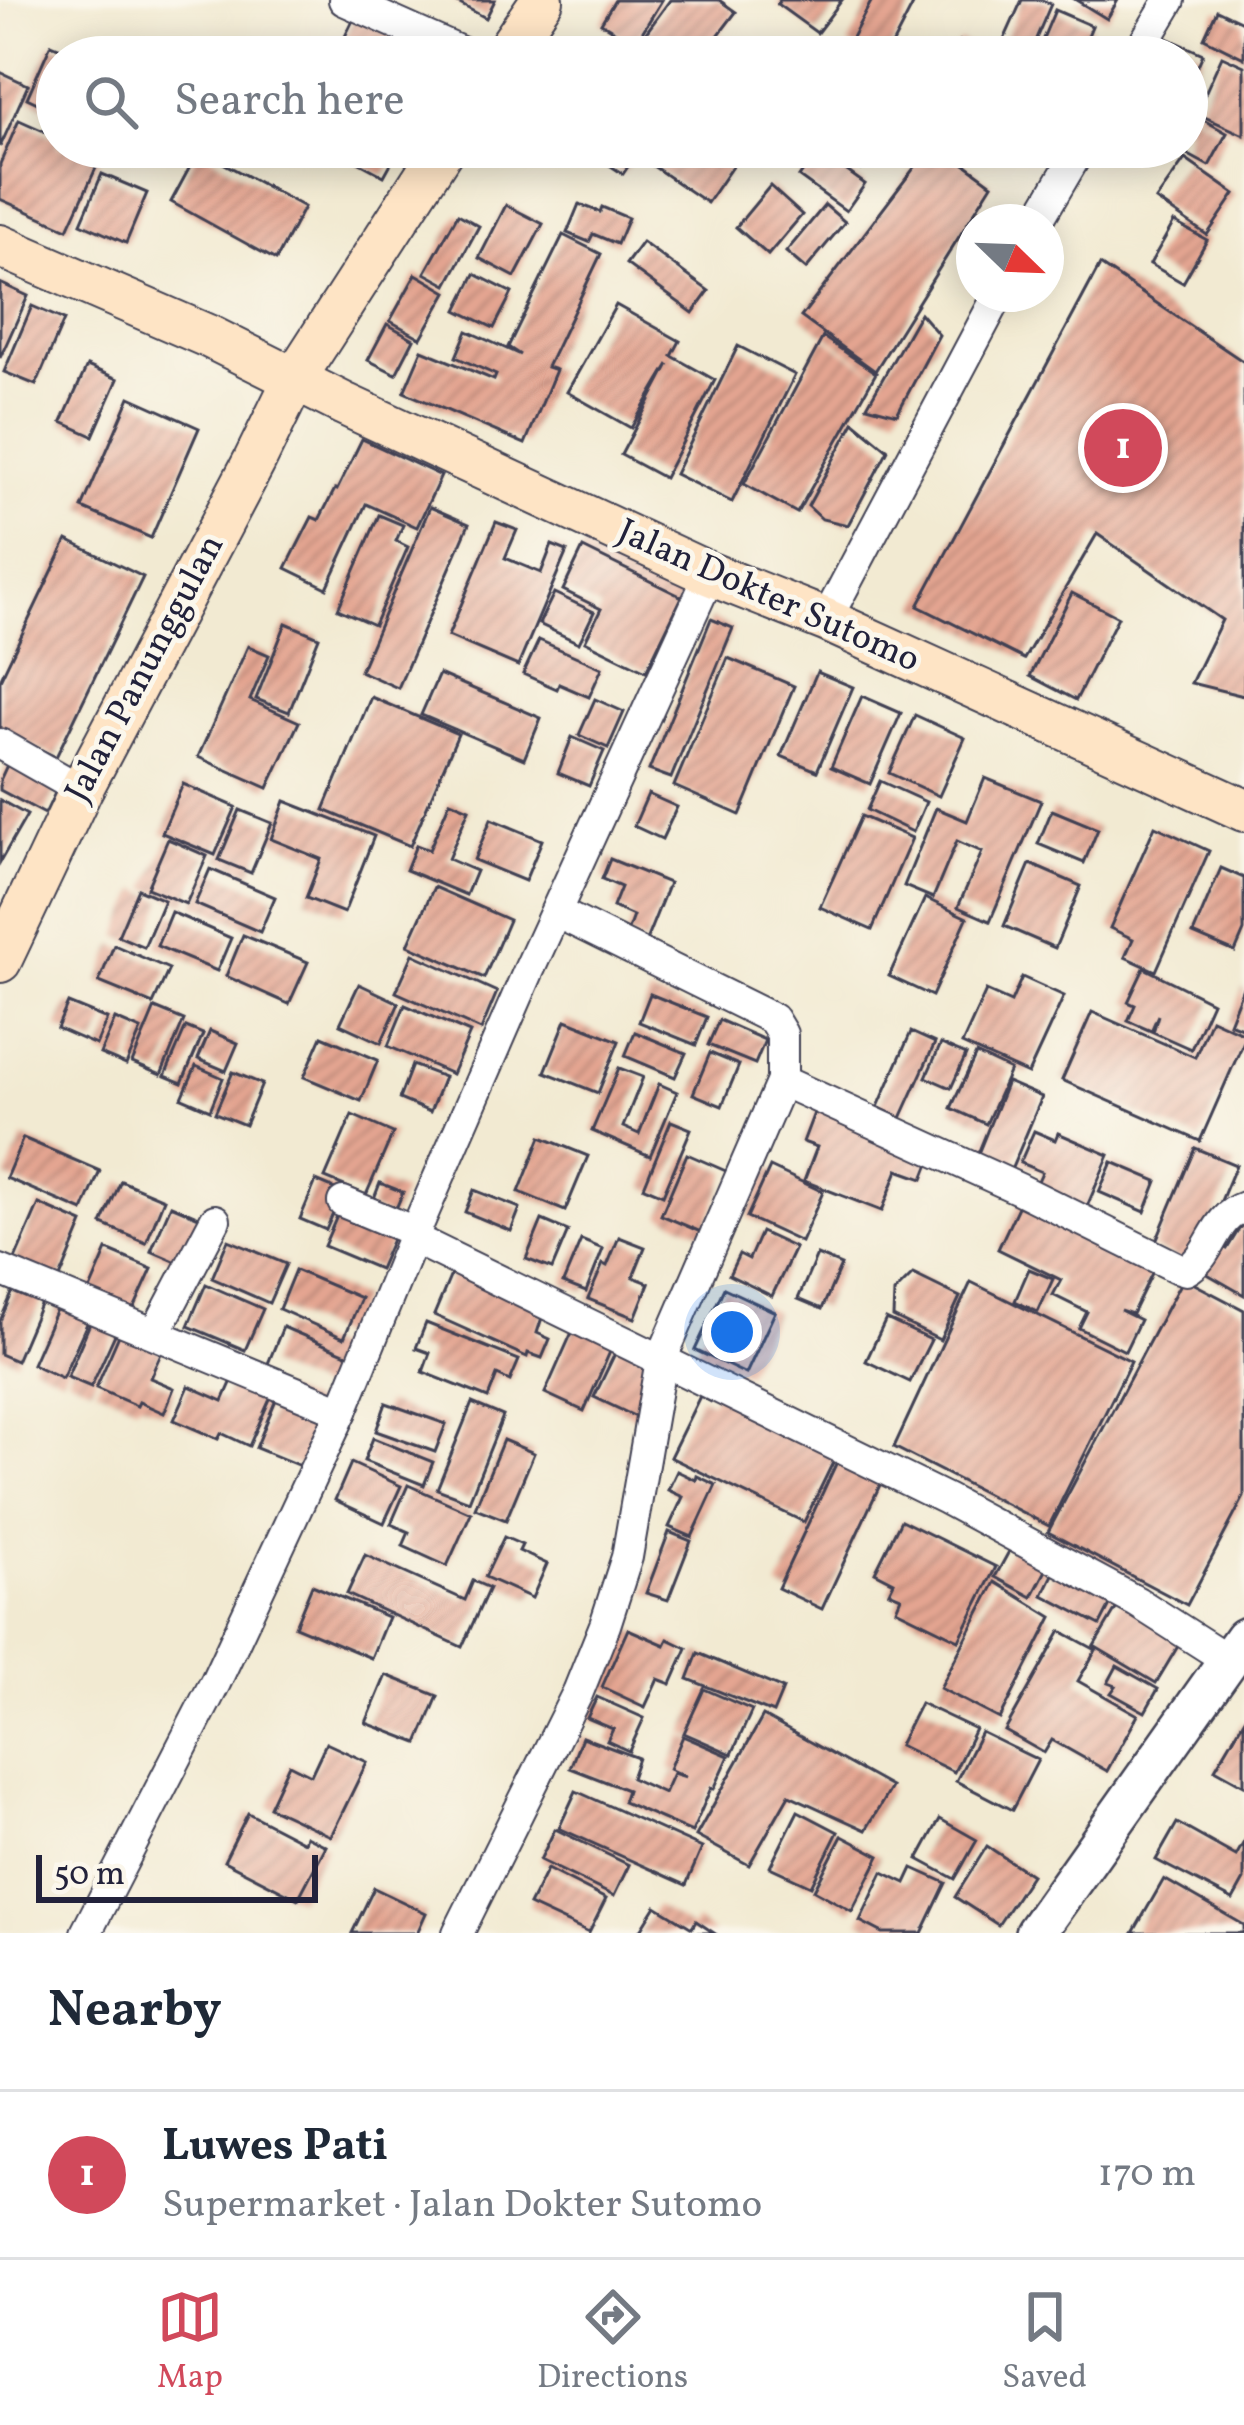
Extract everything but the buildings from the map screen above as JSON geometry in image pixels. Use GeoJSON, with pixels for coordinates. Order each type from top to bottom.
{"type":"FeatureCollection","features":[{"type":"Feature","properties":{"kind":"main road"},"geometry":{"type":"LineString","coordinates":[[517,36],[542,0]]}},
{"type":"Feature","properties":{"kind":"main road","name":"Jalan Panunggulan"},"geometry":{"type":"LineString","coordinates":[[0,961],[81,790],[254,461],[322,392],[434,168]]}},
{"type":"Feature","properties":{"kind":"main road","name":"Jalan Dokter Sutomo"},"geometry":{"type":"LineString","coordinates":[[0,246],[210,337],[710,574],[826,620],[1244,810]]}},
{"type":"Feature","properties":{"kind":"street"},"geometry":{"type":"LineString","coordinates":[[344,0],[425,36]]}},
{"type":"Feature","properties":{"kind":"street"},"geometry":{"type":"LineString","coordinates":[[1149,36],[1170,0]]}},
{"type":"Feature","properties":{"kind":"street"},"geometry":{"type":"LineString","coordinates":[[1048,204],[1069,168]]}},
{"type":"Feature","properties":{"kind":"street"},"geometry":{"type":"LineString","coordinates":[[826,620],[989,312]]}},
{"type":"Feature","properties":{"kind":"street"},"geometry":{"type":"LineString","coordinates":[[86,1933],[216,1682],[342,1411],[556,912],[710,574]]}},
{"type":"Feature","properties":{"kind":"street"},"geometry":{"type":"LineString","coordinates":[[0,744],[81,790]]}},
{"type":"Feature","properties":{"kind":"street"},"geometry":{"type":"LineString","coordinates":[[458,1933],[578,1692],[605,1625],[626,1557],[662,1360],[782,1081],[782,1034],[773,1019],[556,912]]}},
{"type":"Feature","properties":{"kind":"street"},"geometry":{"type":"LineString","coordinates":[[782,1081],[1019,1189],[1176,1268],[1186,1270],[1196,1264],[1219,1225],[1231,1211],[1244,1207]]}},
{"type":"Feature","properties":{"kind":"street"},"geometry":{"type":"LineString","coordinates":[[344,1202],[946,1499],[1137,1602],[1236,1649],[1035,1933]]}},
{"type":"Feature","properties":{"kind":"street"},"geometry":{"type":"LineString","coordinates":[[156,1333],[215,1220]]}},
{"type":"Feature","properties":{"kind":"street"},"geometry":{"type":"LineString","coordinates":[[0,1270],[342,1411]]}},
{"type":"Feature","properties":{"kind":"place","name":"Luwes Pati"},"geometry":{"type":"Point","coordinates":[1123,448]}}]}
